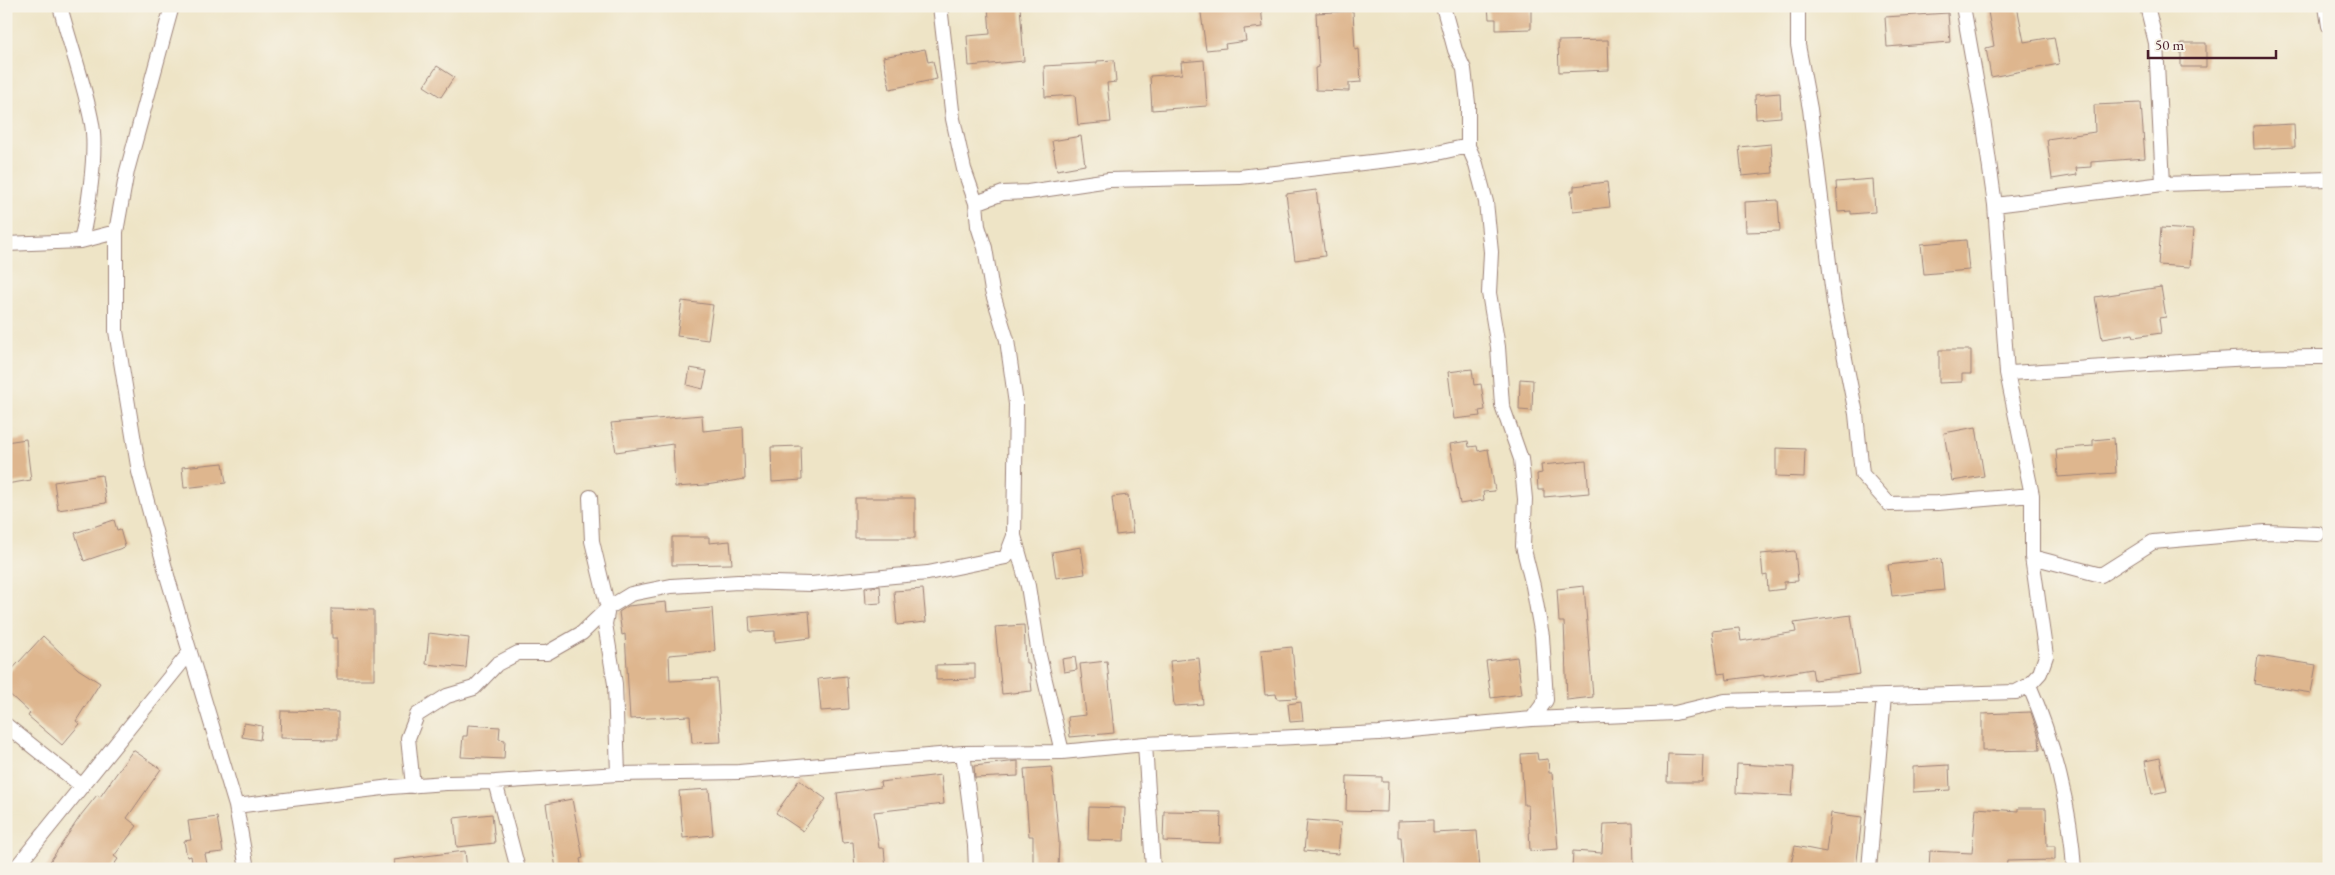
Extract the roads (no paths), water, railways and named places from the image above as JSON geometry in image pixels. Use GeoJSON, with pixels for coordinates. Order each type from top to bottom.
{"type":"FeatureCollection","features":[{"type":"Feature","properties":{"kind":"street"},"geometry":{"type":"LineString","coordinates":[[60,6],[92,125],[92,158],[86,220],[81,241]]}},
{"type":"Feature","properties":{"kind":"street"},"geometry":{"type":"LineString","coordinates":[[172,6],[127,171],[116,232],[116,331],[139,472],[236,806],[247,869]]}},
{"type":"Feature","properties":{"kind":"street"},"geometry":{"type":"LineString","coordinates":[[940,6],[952,118],[964,169],[976,203],[978,226],[985,248],[992,291],[1007,340],[1016,404],[1014,536],[1028,586],[1038,655],[1062,752]]}},
{"type":"Feature","properties":{"kind":"street"},"geometry":{"type":"LineString","coordinates":[[1443,6],[1455,50],[1464,70],[1468,103],[1468,146],[1476,164],[1486,202],[1491,252],[1489,293],[1498,347],[1502,405],[1521,459],[1525,499],[1523,546],[1533,586],[1542,636],[1546,700],[1532,719]]}},
{"type":"Feature","properties":{"kind":"street"},"geometry":{"type":"LineString","coordinates":[[1798,6],[1798,45],[1810,110],[1834,303],[1856,414],[1862,474],[1889,504],[1938,503],[2032,494]]}},
{"type":"Feature","properties":{"kind":"street"},"geometry":{"type":"LineString","coordinates":[[236,806],[413,786],[618,774],[739,772],[963,752],[1062,752],[1145,744],[1379,732],[1532,719],[1675,713],[1725,701],[2016,692],[2030,685],[2040,672],[2046,656],[2032,557],[2032,494],[2007,373],[1995,204],[1983,119],[1962,6]]}},
{"type":"Feature","properties":{"kind":"street"},"geometry":{"type":"LineString","coordinates":[[2146,6],[2156,44],[2163,184]]}},
{"type":"Feature","properties":{"kind":"street"},"geometry":{"type":"LineString","coordinates":[[2326,6],[2329,26]]}},
{"type":"Feature","properties":{"kind":"street"},"geometry":{"type":"LineString","coordinates":[[976,203],[1003,193],[1028,192],[1109,180],[1240,177],[1424,156],[1468,146]]}},
{"type":"Feature","properties":{"kind":"street"},"geometry":{"type":"LineString","coordinates":[[1995,204],[2163,184],[2329,179]]}},
{"type":"Feature","properties":{"kind":"street"},"geometry":{"type":"LineString","coordinates":[[6,244],[81,241],[116,232]]}},
{"type":"Feature","properties":{"kind":"street"},"geometry":{"type":"LineString","coordinates":[[2007,373],[2104,369],[2265,356],[2329,357]]}},
{"type":"Feature","properties":{"kind":"street"},"geometry":{"type":"LineString","coordinates":[[590,497],[592,541],[608,608],[604,624],[615,684],[618,774]]}},
{"type":"Feature","properties":{"kind":"street"},"geometry":{"type":"LineString","coordinates":[[2032,557],[2101,574],[2153,542],[2265,532],[2318,534]]}},
{"type":"Feature","properties":{"kind":"street"},"geometry":{"type":"LineString","coordinates":[[413,786],[408,738],[416,715],[447,696],[474,688],[496,664],[518,652],[547,653],[582,633],[608,608],[631,594],[671,586],[738,582],[811,584],[928,572],[1006,557],[1014,536]]}},
{"type":"Feature","properties":{"kind":"street"},"geometry":{"type":"LineString","coordinates":[[15,869],[190,652]]}},
{"type":"Feature","properties":{"kind":"street"},"geometry":{"type":"LineString","coordinates":[[2030,685],[2044,720],[2069,820],[2074,869]]}},
{"type":"Feature","properties":{"kind":"street"},"geometry":{"type":"LineString","coordinates":[[1869,869],[1884,696]]}},
{"type":"Feature","properties":{"kind":"street"},"geometry":{"type":"LineString","coordinates":[[6,725],[82,786]]}},
{"type":"Feature","properties":{"kind":"street"},"geometry":{"type":"LineString","coordinates":[[1145,744],[1153,869]]}},
{"type":"Feature","properties":{"kind":"street"},"geometry":{"type":"LineString","coordinates":[[963,752],[975,845],[976,869]]}},
{"type":"Feature","properties":{"kind":"street"},"geometry":{"type":"LineString","coordinates":[[496,782],[518,869]]}}]}
